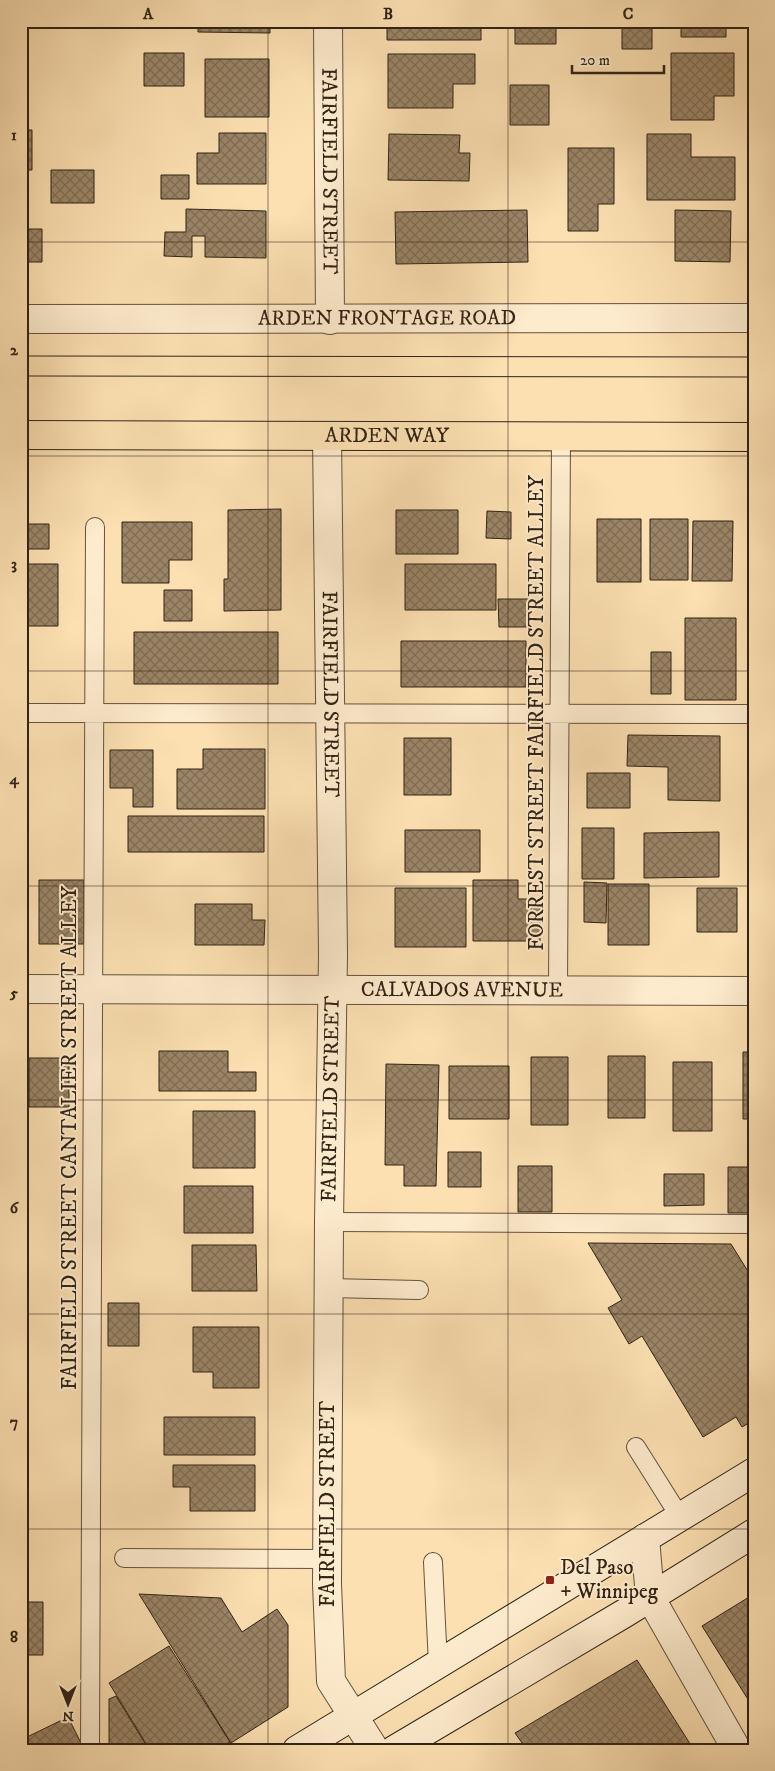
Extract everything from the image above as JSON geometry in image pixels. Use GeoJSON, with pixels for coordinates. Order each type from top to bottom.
{"type":"FeatureCollection","features":[{"type":"Feature","properties":{"kind":"main road","name":"ARDEN WAY"},"geometry":{"type":"LineString","coordinates":[[21,435],[754,437]]}},
{"type":"Feature","properties":{"kind":"street","name":"FAIRFIELD STREET"},"geometry":{"type":"LineString","coordinates":[[328,21],[330,320]]}},
{"type":"Feature","properties":{"kind":"street","name":"ARDEN FRONTAGE ROAD"},"geometry":{"type":"LineString","coordinates":[[21,319],[754,318]]}},
{"type":"Feature","properties":{"kind":"street","name":"FAIRFIELD STREET"},"geometry":{"type":"LineString","coordinates":[[327,436],[333,992],[328,1288],[327,1559],[331,1680],[375,1750]]}},
{"type":"Feature","properties":{"kind":"street","name":"CALVADOS AVENUE"},"geometry":{"type":"LineString","coordinates":[[21,990],[333,992],[754,991]]}},
{"type":"Feature","properties":{"kind":"street"},"geometry":{"type":"LineString","coordinates":[[298,1750],[754,1472]]}},
{"type":"Feature","properties":{"kind":"street"},"geometry":{"type":"LineString","coordinates":[[394,1750],[754,1533]]}},
{"type":"Feature","properties":{"kind":"street"},"geometry":{"type":"LineString","coordinates":[[645,1538],[650,1597],[736,1750]]}},
{"type":"Feature","properties":{"kind":"lane","name":"FORREST STREET FAIRFIELD STREET ALLEY"},"geometry":{"type":"LineString","coordinates":[[558,991],[561,436]]}},
{"type":"Feature","properties":{"kind":"lane","name":"FAIRFIELD STREET CANTALIER STREET ALLEY"},"geometry":{"type":"LineString","coordinates":[[90,1750],[95,527]]}},
{"type":"Feature","properties":{"kind":"lane"},"geometry":{"type":"LineString","coordinates":[[21,713],[754,714]]}},
{"type":"Feature","properties":{"kind":"lane"},"geometry":{"type":"LineString","coordinates":[[329,1222],[754,1224]]}},
{"type":"Feature","properties":{"kind":"lane"},"geometry":{"type":"LineString","coordinates":[[328,1288],[419,1290]]}},
{"type":"Feature","properties":{"kind":"lane"},"geometry":{"type":"LineString","coordinates":[[636,1447],[680,1517]]}},
{"type":"Feature","properties":{"kind":"lane"},"geometry":{"type":"LineString","coordinates":[[124,1558],[327,1559]]}},
{"type":"Feature","properties":{"kind":"lane"},"geometry":{"type":"LineString","coordinates":[[433,1562],[438,1664]]}},
{"type":"Feature","properties":{"kind":"building"},"geometry":{"type":"Polygon","coordinates":[[[198,21],[270,21],[270,33],[198,32],[198,21]]]}},
{"type":"Feature","properties":{"kind":"building"},"geometry":{"type":"Polygon","coordinates":[[[387,21],[481,21],[481,40],[387,40],[387,21]]]}},
{"type":"Feature","properties":{"kind":"building"},"geometry":{"type":"Polygon","coordinates":[[[515,21],[556,21],[556,44],[515,44],[515,21]]]}},
{"type":"Feature","properties":{"kind":"building"},"geometry":{"type":"Polygon","coordinates":[[[622,21],[652,21],[652,49],[622,49],[622,21]]]}},
{"type":"Feature","properties":{"kind":"building"},"geometry":{"type":"Polygon","coordinates":[[[681,21],[726,21],[726,37],[681,37],[681,21]]]}},
{"type":"Feature","properties":{"kind":"building"},"geometry":{"type":"Polygon","coordinates":[[[144,53],[184,53],[184,86],[144,86],[144,53]]]}},
{"type":"Feature","properties":{"kind":"building"},"geometry":{"type":"Polygon","coordinates":[[[671,53],[734,53],[734,96],[714,96],[714,120],[671,120],[671,53]]]}},
{"type":"Feature","properties":{"kind":"building"},"geometry":{"type":"Polygon","coordinates":[[[388,54],[475,54],[475,84],[453,84],[453,108],[388,108],[388,54]]]}},
{"type":"Feature","properties":{"kind":"building"},"geometry":{"type":"Polygon","coordinates":[[[205,59],[269,59],[269,117],[205,117],[205,59]]]}},
{"type":"Feature","properties":{"kind":"building"},"geometry":{"type":"Polygon","coordinates":[[[510,85],[549,85],[549,125],[510,125],[510,85]]]}},
{"type":"Feature","properties":{"kind":"building"},"geometry":{"type":"Polygon","coordinates":[[[21,130],[32,130],[32,170],[21,170],[21,130]]]}},
{"type":"Feature","properties":{"kind":"building"},"geometry":{"type":"Polygon","coordinates":[[[219,133],[266,133],[266,184],[197,184],[197,153],[219,153],[219,133]]]}},
{"type":"Feature","properties":{"kind":"building"},"geometry":{"type":"Polygon","coordinates":[[[389,134],[460,135],[459,153],[470,153],[469,181],[388,180],[389,134]]]}},
{"type":"Feature","properties":{"kind":"building"},"geometry":{"type":"Polygon","coordinates":[[[647,134],[691,134],[691,157],[735,157],[735,200],[647,200],[647,134]]]}},
{"type":"Feature","properties":{"kind":"building"},"geometry":{"type":"Polygon","coordinates":[[[568,148],[614,148],[614,204],[598,204],[598,231],[568,231],[568,148]]]}},
{"type":"Feature","properties":{"kind":"building"},"geometry":{"type":"Polygon","coordinates":[[[51,170],[94,170],[94,203],[51,203],[51,170]]]}},
{"type":"Feature","properties":{"kind":"building"},"geometry":{"type":"Polygon","coordinates":[[[161,175],[189,175],[189,199],[161,199],[161,175]]]}},
{"type":"Feature","properties":{"kind":"building"},"geometry":{"type":"Polygon","coordinates":[[[186,209],[266,211],[266,258],[205,257],[205,236],[192,236],[192,257],[164,256],[165,232],[186,232],[186,209]]]}},
{"type":"Feature","properties":{"kind":"building"},"geometry":{"type":"Polygon","coordinates":[[[527,210],[528,262],[396,264],[395,212],[527,210]]]}},
{"type":"Feature","properties":{"kind":"building"},"geometry":{"type":"Polygon","coordinates":[[[675,210],[731,211],[730,262],[675,261],[675,210]]]}},
{"type":"Feature","properties":{"kind":"building"},"geometry":{"type":"Polygon","coordinates":[[[21,229],[42,229],[42,262],[21,262],[21,229]]]}},
{"type":"Feature","properties":{"kind":"building"},"geometry":{"type":"Polygon","coordinates":[[[281,509],[281,610],[224,611],[224,579],[228,579],[228,510],[281,509]]]}},
{"type":"Feature","properties":{"kind":"building"},"geometry":{"type":"Polygon","coordinates":[[[396,510],[458,510],[458,554],[396,554],[396,510]]]}},
{"type":"Feature","properties":{"kind":"building"},"geometry":{"type":"Polygon","coordinates":[[[487,511],[511,512],[511,539],[486,538],[487,511]]]}},
{"type":"Feature","properties":{"kind":"building"},"geometry":{"type":"Polygon","coordinates":[[[597,519],[641,519],[641,582],[597,582],[597,519]]]}},
{"type":"Feature","properties":{"kind":"building"},"geometry":{"type":"Polygon","coordinates":[[[650,519],[688,519],[688,580],[650,580],[650,519]]]}},
{"type":"Feature","properties":{"kind":"building"},"geometry":{"type":"Polygon","coordinates":[[[693,521],[733,521],[732,581],[692,581],[693,521]]]}},
{"type":"Feature","properties":{"kind":"building"},"geometry":{"type":"Polygon","coordinates":[[[122,522],[192,522],[192,560],[169,560],[169,583],[122,583],[122,522]]]}},
{"type":"Feature","properties":{"kind":"building"},"geometry":{"type":"Polygon","coordinates":[[[21,524],[49,524],[49,549],[21,549],[21,524]]]}},
{"type":"Feature","properties":{"kind":"building"},"geometry":{"type":"Polygon","coordinates":[[[21,564],[58,564],[58,626],[21,626],[21,564]]]}},
{"type":"Feature","properties":{"kind":"building"},"geometry":{"type":"Polygon","coordinates":[[[405,564],[496,564],[496,610],[405,610],[405,564]]]}},
{"type":"Feature","properties":{"kind":"building"},"geometry":{"type":"Polygon","coordinates":[[[164,590],[192,590],[192,621],[164,621],[164,590]]]}},
{"type":"Feature","properties":{"kind":"building"},"geometry":{"type":"Polygon","coordinates":[[[498,599],[529,599],[529,627],[499,627],[498,599]]]}},
{"type":"Feature","properties":{"kind":"building"},"geometry":{"type":"Polygon","coordinates":[[[685,618],[736,618],[736,700],[685,700],[685,618]]]}},
{"type":"Feature","properties":{"kind":"building"},"geometry":{"type":"Polygon","coordinates":[[[134,632],[278,632],[278,684],[134,684],[134,632]]]}},
{"type":"Feature","properties":{"kind":"building"},"geometry":{"type":"Polygon","coordinates":[[[401,641],[526,641],[526,687],[401,687],[401,641]]]}},
{"type":"Feature","properties":{"kind":"building"},"geometry":{"type":"Polygon","coordinates":[[[651,652],[671,652],[671,694],[651,694],[651,652]]]}},
{"type":"Feature","properties":{"kind":"building"},"geometry":{"type":"Polygon","coordinates":[[[628,735],[720,736],[720,801],[668,800],[668,767],[627,766],[628,735]]]}},
{"type":"Feature","properties":{"kind":"building"},"geometry":{"type":"Polygon","coordinates":[[[404,738],[451,738],[451,795],[404,795],[404,738]]]}},
{"type":"Feature","properties":{"kind":"building"},"geometry":{"type":"Polygon","coordinates":[[[203,749],[265,749],[265,809],[177,809],[177,769],[203,769],[203,749]]]}},
{"type":"Feature","properties":{"kind":"building"},"geometry":{"type":"Polygon","coordinates":[[[110,750],[153,750],[153,807],[133,807],[133,788],[110,788],[110,750]]]}},
{"type":"Feature","properties":{"kind":"building"},"geometry":{"type":"Polygon","coordinates":[[[587,773],[630,773],[630,808],[587,808],[587,773]]]}},
{"type":"Feature","properties":{"kind":"building"},"geometry":{"type":"Polygon","coordinates":[[[128,816],[264,816],[264,852],[128,852],[128,816]]]}},
{"type":"Feature","properties":{"kind":"building"},"geometry":{"type":"Polygon","coordinates":[[[582,828],[614,828],[614,879],[582,879],[582,828]]]}},
{"type":"Feature","properties":{"kind":"building"},"geometry":{"type":"Polygon","coordinates":[[[405,830],[480,830],[480,872],[405,872],[405,830]]]}},
{"type":"Feature","properties":{"kind":"building"},"geometry":{"type":"Polygon","coordinates":[[[719,832],[719,877],[644,878],[644,833],[719,832]]]}},
{"type":"Feature","properties":{"kind":"building"},"geometry":{"type":"Polygon","coordinates":[[[39,880],[84,880],[84,944],[39,944],[39,880]]]}},
{"type":"Feature","properties":{"kind":"building"},"geometry":{"type":"Polygon","coordinates":[[[473,880],[518,880],[518,899],[540,899],[540,941],[473,941],[473,880]]]}},
{"type":"Feature","properties":{"kind":"building"},"geometry":{"type":"Polygon","coordinates":[[[584,882],[607,883],[606,923],[584,922],[584,882]]]}},
{"type":"Feature","properties":{"kind":"building"},"geometry":{"type":"Polygon","coordinates":[[[608,884],[649,884],[649,945],[608,945],[608,884]]]}},
{"type":"Feature","properties":{"kind":"building"},"geometry":{"type":"Polygon","coordinates":[[[395,888],[466,888],[466,947],[395,947],[395,888]]]}},
{"type":"Feature","properties":{"kind":"building"},"geometry":{"type":"Polygon","coordinates":[[[697,888],[737,888],[737,932],[697,932],[697,888]]]}},
{"type":"Feature","properties":{"kind":"building"},"geometry":{"type":"Polygon","coordinates":[[[195,904],[252,904],[252,920],[265,920],[264,945],[195,945],[195,904]]]}},
{"type":"Feature","properties":{"kind":"building"},"geometry":{"type":"Polygon","coordinates":[[[159,1051],[228,1051],[228,1072],[256,1072],[256,1091],[159,1091],[159,1051]]]}},
{"type":"Feature","properties":{"kind":"building"},"geometry":{"type":"Polygon","coordinates":[[[743,1052],[754,1052],[754,1119],[743,1119],[743,1052]]]}},
{"type":"Feature","properties":{"kind":"building"},"geometry":{"type":"Polygon","coordinates":[[[608,1056],[645,1056],[645,1118],[608,1118],[608,1056]]]}},
{"type":"Feature","properties":{"kind":"building"},"geometry":{"type":"Polygon","coordinates":[[[531,1057],[568,1057],[568,1125],[531,1125],[531,1057]]]}},
{"type":"Feature","properties":{"kind":"building"},"geometry":{"type":"Polygon","coordinates":[[[29,1058],[69,1058],[69,1107],[29,1107],[29,1058]]]}},
{"type":"Feature","properties":{"kind":"building"},"geometry":{"type":"Polygon","coordinates":[[[673,1062],[712,1062],[712,1131],[673,1131],[673,1062]]]}},
{"type":"Feature","properties":{"kind":"building"},"geometry":{"type":"Polygon","coordinates":[[[386,1064],[439,1065],[436,1186],[404,1186],[404,1165],[385,1165],[386,1064]]]}},
{"type":"Feature","properties":{"kind":"building"},"geometry":{"type":"Polygon","coordinates":[[[449,1066],[509,1066],[509,1119],[449,1119],[449,1066]]]}},
{"type":"Feature","properties":{"kind":"building"},"geometry":{"type":"Polygon","coordinates":[[[193,1111],[255,1111],[255,1168],[193,1168],[193,1111]]]}},
{"type":"Feature","properties":{"kind":"building"},"geometry":{"type":"Polygon","coordinates":[[[448,1152],[481,1152],[481,1187],[448,1187],[448,1152]]]}},
{"type":"Feature","properties":{"kind":"building"},"geometry":{"type":"Polygon","coordinates":[[[518,1166],[552,1166],[552,1212],[518,1212],[518,1166]]]}},
{"type":"Feature","properties":{"kind":"building"},"geometry":{"type":"Polygon","coordinates":[[[728,1167],[754,1167],[754,1213],[728,1213],[728,1167]]]}},
{"type":"Feature","properties":{"kind":"building"},"geometry":{"type":"Polygon","coordinates":[[[664,1174],[704,1174],[704,1205],[664,1206],[664,1174]]]}},
{"type":"Feature","properties":{"kind":"building"},"geometry":{"type":"Polygon","coordinates":[[[184,1186],[253,1186],[253,1233],[184,1233],[184,1186]]]}},
{"type":"Feature","properties":{"kind":"building"},"geometry":{"type":"Polygon","coordinates":[[[588,1243],[731,1244],[754,1281],[754,1420],[742,1427],[736,1417],[703,1437],[642,1336],[629,1344],[608,1308],[622,1300],[588,1243]]]}},
{"type":"Feature","properties":{"kind":"building"},"geometry":{"type":"Polygon","coordinates":[[[192,1245],[256,1245],[257,1291],[192,1291],[192,1245]]]}},
{"type":"Feature","properties":{"kind":"building"},"geometry":{"type":"Polygon","coordinates":[[[108,1303],[139,1303],[139,1346],[108,1346],[108,1303]]]}},
{"type":"Feature","properties":{"kind":"building"},"geometry":{"type":"Polygon","coordinates":[[[193,1327],[259,1327],[259,1388],[213,1388],[213,1372],[193,1372],[193,1327]]]}},
{"type":"Feature","properties":{"kind":"building"},"geometry":{"type":"Polygon","coordinates":[[[164,1417],[255,1417],[255,1455],[164,1455],[164,1417]]]}},
{"type":"Feature","properties":{"kind":"building"},"geometry":{"type":"Polygon","coordinates":[[[173,1465],[255,1465],[255,1511],[190,1511],[190,1487],[173,1487],[173,1465]]]}},
{"type":"Feature","properties":{"kind":"building"},"geometry":{"type":"Polygon","coordinates":[[[139,1594],[221,1598],[242,1632],[277,1609],[288,1625],[288,1707],[231,1743],[139,1594]]]}},
{"type":"Feature","properties":{"kind":"building"},"geometry":{"type":"Polygon","coordinates":[[[754,1594],[754,1698],[749,1701],[702,1626],[754,1594]]]}},
{"type":"Feature","properties":{"kind":"building"},"geometry":{"type":"Polygon","coordinates":[[[21,1602],[43,1602],[43,1655],[21,1655],[21,1602]]]}},
{"type":"Feature","properties":{"kind":"building"},"geometry":{"type":"Polygon","coordinates":[[[169,1646],[230,1742],[217,1750],[150,1750],[109,1683],[169,1646]]]}},
{"type":"Feature","properties":{"kind":"building"},"geometry":{"type":"Polygon","coordinates":[[[637,1660],[694,1750],[527,1750],[515,1733],[637,1660]]]}},
{"type":"Feature","properties":{"kind":"building"},"geometry":{"type":"Polygon","coordinates":[[[116,1696],[149,1750],[109,1750],[109,1699],[116,1696]]]}},
{"type":"Feature","properties":{"kind":"building"},"geometry":{"type":"Polygon","coordinates":[[[68,1717],[81,1743],[81,1750],[21,1750],[21,1740],[68,1717]]]}},
{"type":"Feature","properties":{"kind":"tram line"},"geometry":{"type":"LineString","coordinates":[[21,356],[754,357]]}},
{"type":"Feature","properties":{"kind":"tram line"},"geometry":{"type":"LineString","coordinates":[[21,376],[754,377]]}},
{"type":"Feature","properties":{"kind":"place","name":"Del Paso + Winnipeg"},"geometry":{"type":"Point","coordinates":[550,1580]}}]}
